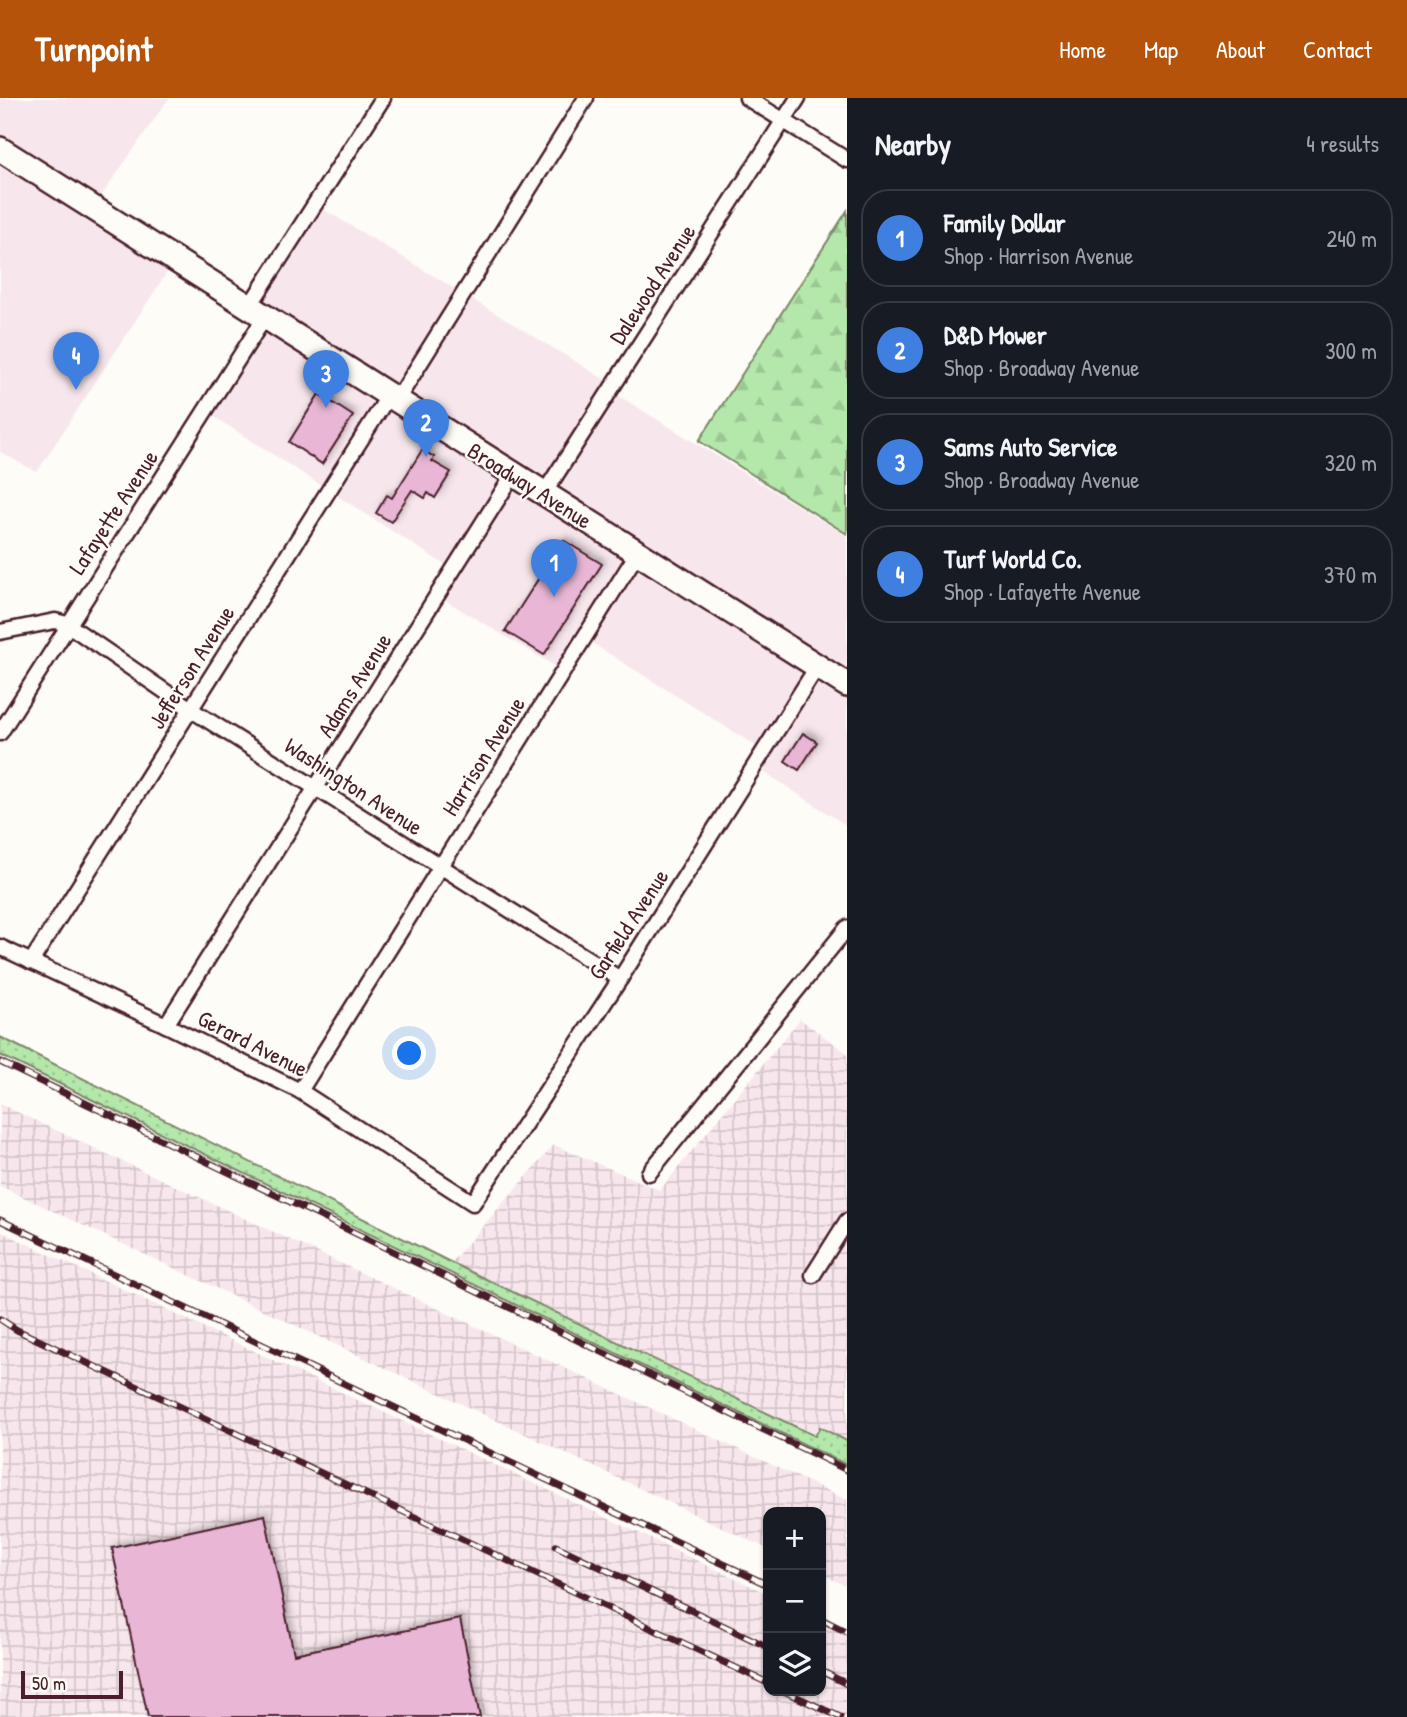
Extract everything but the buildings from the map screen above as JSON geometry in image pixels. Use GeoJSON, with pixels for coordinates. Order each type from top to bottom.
{"type":"FeatureCollection","features":[{"type":"Feature","properties":{"kind":"main road","name":"Broadway Avenue"},"geometry":{"type":"LineString","coordinates":[[0,149],[847,685]]}},
{"type":"Feature","properties":{"kind":"street","name":"Lafayette Avenue"},"geometry":{"type":"LineString","coordinates":[[0,733],[257,312],[383,98]]}},
{"type":"Feature","properties":{"kind":"street","name":"Jefferson Avenue"},"geometry":{"type":"LineString","coordinates":[[31,962],[191,709],[586,98]]}},
{"type":"Feature","properties":{"kind":"street"},"geometry":{"type":"LineString","coordinates":[[747,98],[847,160]]}},
{"type":"Feature","properties":{"kind":"street","name":"Dalewood Avenue"},"geometry":{"type":"LineString","coordinates":[[543,495],[798,98]]}},
{"type":"Feature","properties":{"kind":"street","name":"Adams Avenue"},"geometry":{"type":"LineString","coordinates":[[166,1025],[513,475]]}},
{"type":"Feature","properties":{"kind":"street","name":"Harrison Avenue"},"geometry":{"type":"LineString","coordinates":[[300,1091],[638,552]]}},
{"type":"Feature","properties":{"kind":"street"},"geometry":{"type":"LineString","coordinates":[[0,632],[55,621],[67,624]]}},
{"type":"Feature","properties":{"kind":"street","name":"Washington Avenue"},"geometry":{"type":"LineString","coordinates":[[67,624],[191,709],[620,979]]}},
{"type":"Feature","properties":{"kind":"street","name":"Garfield Avenue"},"geometry":{"type":"LineString","coordinates":[[472,1203],[620,979],[817,667]]}},
{"type":"Feature","properties":{"kind":"street"},"geometry":{"type":"LineString","coordinates":[[649,1173],[847,928]]}},
{"type":"Feature","properties":{"kind":"street","name":"Gerard Avenue"},"geometry":{"type":"LineString","coordinates":[[0,947],[300,1091],[472,1203]]}},
{"type":"Feature","properties":{"kind":"street"},"geometry":{"type":"LineString","coordinates":[[813,1275],[847,1221]]}},
{"type":"Feature","properties":{"kind":"shaded area"},"geometry":{"type":"Polygon","coordinates":[[[0,98],[169,98],[93,208],[175,260],[37,472],[0,452],[0,98]]]}},
{"type":"Feature","properties":{"kind":"shaded area"},"geometry":{"type":"Polygon","coordinates":[[[315,204],[614,385],[611,391],[847,536],[847,826],[755,766],[764,751],[584,638],[563,671],[438,596],[453,570],[205,411],[265,318],[249,307],[315,204]]]}},
{"type":"Feature","properties":{"kind":"shaded area"},"geometry":{"type":"Polygon","coordinates":[[[800,1019],[847,1053],[847,1470],[441,1274],[554,1145],[660,1190],[800,1019]]]}},
{"type":"Feature","properties":{"kind":"shaded area"},"geometry":{"type":"Polygon","coordinates":[[[0,1104],[847,1500],[847,1586],[826,1576],[826,1507],[763,1507],[763,1547],[0,1186],[0,1104]]]}},
{"type":"Feature","properties":{"kind":"shaded area"},"geometry":{"type":"Polygon","coordinates":[[[0,1231],[763,1592],[763,1696],[826,1696],[826,1622],[847,1632],[847,1717],[0,1717],[0,1231]]]}},
{"type":"Feature","properties":{"kind":"green space"},"geometry":{"type":"Polygon","coordinates":[[[847,211],[847,534],[699,441],[847,211]]]}},
{"type":"Feature","properties":{"kind":"green space"},"geometry":{"type":"Polygon","coordinates":[[[0,1037],[450,1262],[815,1436],[820,1427],[847,1441],[847,1465],[0,1055],[0,1037]]]}},
{"type":"Feature","properties":{"kind":"railway"},"geometry":{"type":"LineString","coordinates":[[0,1062],[847,1470]]}},
{"type":"Feature","properties":{"kind":"railway"},"geometry":{"type":"LineString","coordinates":[[0,1220],[763,1583]]}},
{"type":"Feature","properties":{"kind":"railway"},"geometry":{"type":"LineString","coordinates":[[0,1319],[17,1330],[763,1681]]}},
{"type":"Feature","properties":{"kind":"railway"},"geometry":{"type":"LineString","coordinates":[[556,1546],[763,1645]]}},
{"type":"Feature","properties":{"kind":"railway"},"geometry":{"type":"LineString","coordinates":[[826,1622],[847,1632]]}},
{"type":"Feature","properties":{"kind":"railway"},"geometry":{"type":"LineString","coordinates":[[826,1674],[847,1684]]}},
{"type":"Feature","properties":{"kind":"railway"},"geometry":{"type":"LineString","coordinates":[[795,1696],[840,1717]]}},
{"type":"Feature","properties":{"kind":"place","name":"Turf World Co."},"geometry":{"type":"Point","coordinates":[76,390]}},
{"type":"Feature","properties":{"kind":"place","name":"Sams Auto Service"},"geometry":{"type":"Point","coordinates":[326,408]}},
{"type":"Feature","properties":{"kind":"place","name":"D&D Mower"},"geometry":{"type":"Point","coordinates":[426,457]}},
{"type":"Feature","properties":{"kind":"place","name":"Family Dollar"},"geometry":{"type":"Point","coordinates":[554,597]}}]}
